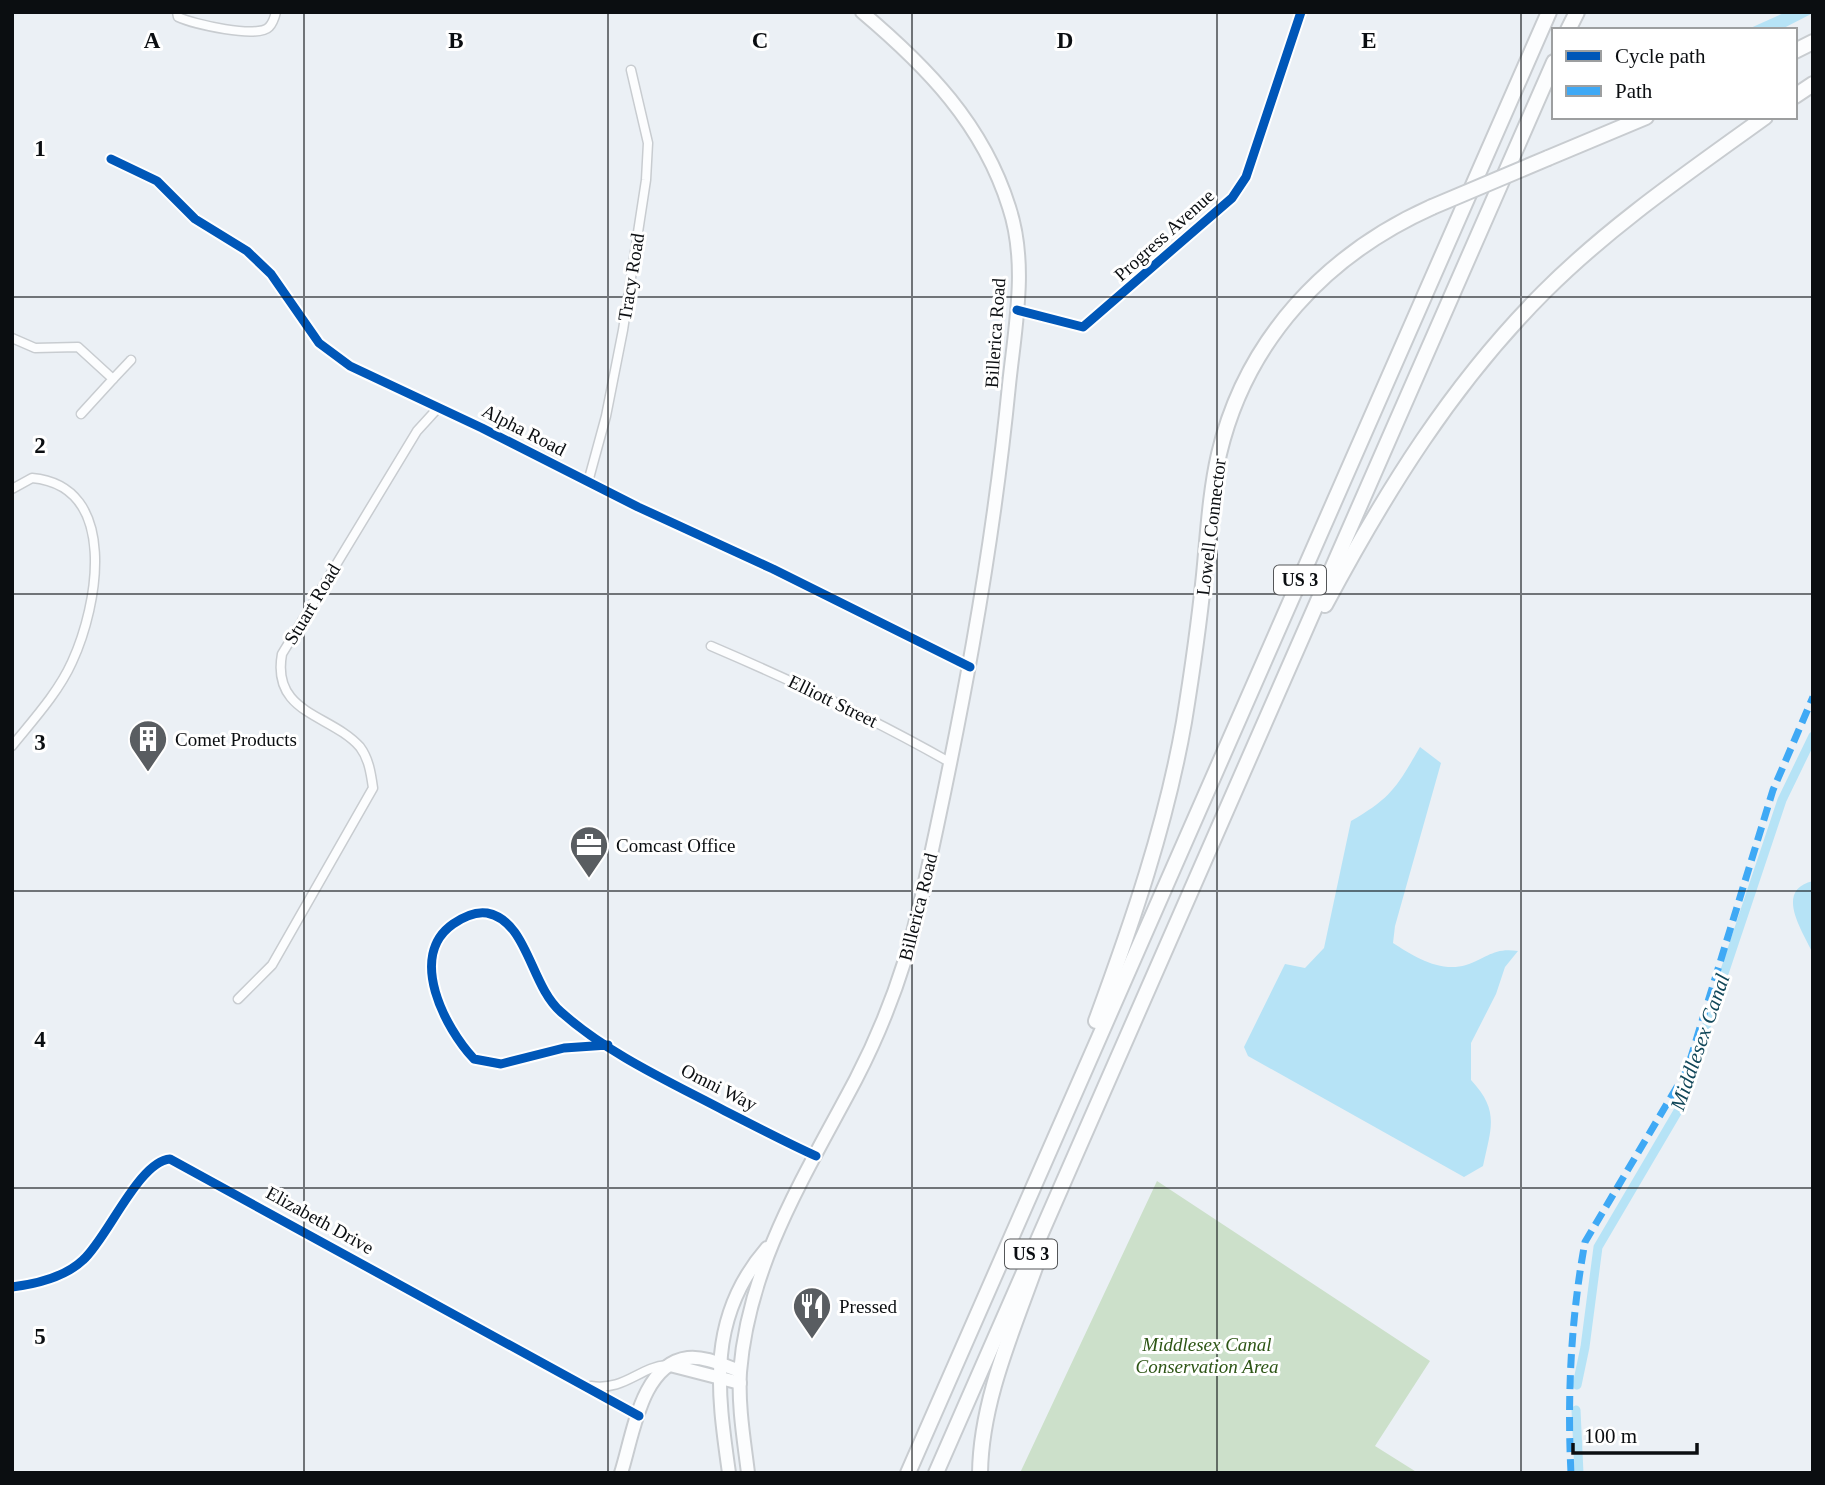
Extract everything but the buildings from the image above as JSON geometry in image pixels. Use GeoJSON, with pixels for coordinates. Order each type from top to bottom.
{"type":"FeatureCollection","features":[{"type":"Feature","properties":{"kind":"highway","name":"US 3"},"geometry":{"type":"LineString","coordinates":[[908,1473],[1549,12]]}},
{"type":"Feature","properties":{"kind":"highway"},"geometry":{"type":"LineString","coordinates":[[1569,28],[1577,12]]}},
{"type":"Feature","properties":{"kind":"highway"},"geometry":{"type":"LineString","coordinates":[[1797,50],[1813,42]]}},
{"type":"Feature","properties":{"kind":"highway","name":"US 3"},"geometry":{"type":"LineString","coordinates":[[936,1473],[1552,67]]}},
{"type":"Feature","properties":{"kind":"highway"},"geometry":{"type":"LineString","coordinates":[[1797,95],[1813,84]]}},
{"type":"Feature","properties":{"kind":"highway","name":"Lowell Connector"},"geometry":{"type":"LineString","coordinates":[[1050,1148],[1133,919],[1165,811],[1196,646],[1216,474],[1237,399],[1273,334],[1325,274],[1368,240],[1432,207],[1641,119]]}},
{"type":"Feature","properties":{"kind":"highway"},"geometry":{"type":"LineString","coordinates":[[1272,706],[1382,501],[1430,428],[1478,365],[1524,313],[1590,250],[1660,192],[1763,119]]}},
{"type":"Feature","properties":{"kind":"highway"},"geometry":{"type":"LineString","coordinates":[[980,1473],[983,1431],[995,1384],[1077,1149]]}},
{"type":"Feature","properties":{"kind":"main road","name":"Billerica Road"},"geometry":{"type":"LineString","coordinates":[[729,1473],[718,1371],[722,1340],[737,1292],[751,1267],[769,1245],[816,1156],[884,1018],[909,948],[970,667],[999,486],[1017,310],[1016,234],[1002,186],[982,141],[956,103],[912,54],[862,12]]}},
{"type":"Feature","properties":{"kind":"main road","name":"Billerica Road"},"geometry":{"type":"LineString","coordinates":[[748,1473],[740,1377],[751,1308],[769,1245]]}},
{"type":"Feature","properties":{"kind":"main road"},"geometry":{"type":"LineString","coordinates":[[621,1473],[651,1384],[670,1365],[687,1358],[740,1377]]}},
{"type":"Feature","properties":{"kind":"street"},"geometry":{"type":"LineString","coordinates":[[177,12],[178,17],[189,22],[257,33],[269,27],[276,12]]}},
{"type":"Feature","properties":{"kind":"street","name":"Progress Avenue"},"geometry":{"type":"LineString","coordinates":[[1017,310],[1083,327],[1101,316],[1232,198],[1246,177],[1301,12]]}},
{"type":"Feature","properties":{"kind":"street","name":"Tracy Road"},"geometry":{"type":"LineString","coordinates":[[589,482],[620,343],[646,180],[648,143],[631,71]]}},
{"type":"Feature","properties":{"kind":"street","name":"Alpha Road"},"geometry":{"type":"LineString","coordinates":[[111,159],[156,181],[195,219],[247,251],[271,274],[319,343],[350,366],[771,568],[970,667]]}},
{"type":"Feature","properties":{"kind":"street"},"geometry":{"type":"LineString","coordinates":[[12,338],[34,348],[78,347],[113,379]]}},
{"type":"Feature","properties":{"kind":"street"},"geometry":{"type":"LineString","coordinates":[[81,414],[131,360]]}},
{"type":"Feature","properties":{"kind":"street","name":"Stuart Road"},"geometry":{"type":"LineString","coordinates":[[239,999],[272,965],[373,788],[367,758],[358,746],[304,710],[289,696],[281,681],[282,654],[416,431],[438,408]]}},
{"type":"Feature","properties":{"kind":"street"},"geometry":{"type":"LineString","coordinates":[[12,489],[32,478],[66,487],[86,513],[96,556],[87,617],[72,663],[50,698],[12,746]]}},
{"type":"Feature","properties":{"kind":"street","name":"Elliott Street"},"geometry":{"type":"LineString","coordinates":[[711,646],[872,720],[951,763]]}},
{"type":"Feature","properties":{"kind":"street","name":"Omni Way"},"geometry":{"type":"LineString","coordinates":[[608,1045],[565,1048],[501,1064],[474,1059],[454,1032],[439,1003],[432,963],[434,945],[440,934],[467,915],[485,913],[508,924],[519,937],[538,983],[558,1010],[608,1045],[672,1084],[816,1156]]}},
{"type":"Feature","properties":{"kind":"street","name":"Elizabeth Drive"},"geometry":{"type":"LineString","coordinates":[[12,1287],[48,1279],[80,1263],[96,1246],[147,1173],[161,1161],[170,1159],[639,1416]]}},
{"type":"Feature","properties":{"kind":"street","name":"Elizabeth Drive"},"geometry":{"type":"LineString","coordinates":[[584,1385],[615,1386],[655,1368],[670,1365]]}},
{"type":"Feature","properties":{"kind":"green space","name":"Middlesex Canal Conservation Area"},"geometry":{"type":"Polygon","coordinates":[[[1157,1181],[1430,1361],[1375,1446],[1418,1473],[1020,1473],[1157,1181]]]}},
{"type":"Feature","properties":{"kind":"water"},"geometry":{"type":"Polygon","coordinates":[[[1786,12],[1813,13],[1784,28],[1750,28],[1786,12]]]}},
{"type":"Feature","properties":{"kind":"water"},"geometry":{"type":"Polygon","coordinates":[[[1420,747],[1441,763],[1395,926],[1393,943],[1418,958],[1446,967],[1466,965],[1497,952],[1518,951],[1505,967],[1496,994],[1471,1043],[1471,1080],[1486,1101],[1491,1120],[1483,1166],[1464,1177],[1248,1056],[1244,1047],[1285,964],[1305,968],[1324,948],[1351,821],[1392,790],[1420,747]]]}},
{"type":"Feature","properties":{"kind":"water"},"geometry":{"type":"Polygon","coordinates":[[[1813,881],[1813,954],[1798,923],[1793,902],[1795,893],[1801,886],[1813,881]]]}},
{"type":"Feature","properties":{"kind":"waterway","name":"Middlesex Canal"},"geometry":{"type":"LineString","coordinates":[[1577,1385],[1585,1347],[1598,1247],[1678,1111],[1782,800],[1813,736]]}},
{"type":"Feature","properties":{"kind":"waterway","name":"Middlesex Canal"},"geometry":{"type":"LineString","coordinates":[[1576,1410],[1579,1473]]}},
{"type":"Feature","properties":{"kind":"marked path"},"geometry":{"type":"LineString","coordinates":[[1571,1473],[1571,1357],[1585,1242],[1687,1070],[1773,790],[1813,697]]}},
{"type":"Feature","properties":{"kind":"cycle path"},"geometry":{"type":"LineString","coordinates":[[1017,310],[1083,327],[1232,198],[1246,177],[1301,12]]}},
{"type":"Feature","properties":{"kind":"cycle path"},"geometry":{"type":"LineString","coordinates":[[111,159],[157,181],[195,219],[247,251],[271,274],[319,343],[350,366],[482,428],[638,507],[773,569],[970,667]]}},
{"type":"Feature","properties":{"kind":"cycle path"},"geometry":{"type":"LineString","coordinates":[[608,1045],[564,1048],[501,1064],[474,1059],[452,1029],[435,992],[433,954],[440,938],[453,924],[473,914],[487,913],[501,918],[512,928],[520,941],[551,1000],[579,1027],[599,1041],[619,1054],[661,1078],[816,1156]]}},
{"type":"Feature","properties":{"kind":"cycle path"},"geometry":{"type":"LineString","coordinates":[[12,1287],[50,1279],[76,1266],[92,1250],[135,1186],[158,1163],[170,1159],[639,1416]]}},
{"type":"Feature","properties":{"kind":"place","name":"Comet Products"},"geometry":{"type":"Point","coordinates":[148,773]}},
{"type":"Feature","properties":{"kind":"place","name":"Comcast Office"},"geometry":{"type":"Point","coordinates":[589,879]}},
{"type":"Feature","properties":{"kind":"place","name":"Pressed"},"geometry":{"type":"Point","coordinates":[812,1340]}}]}
